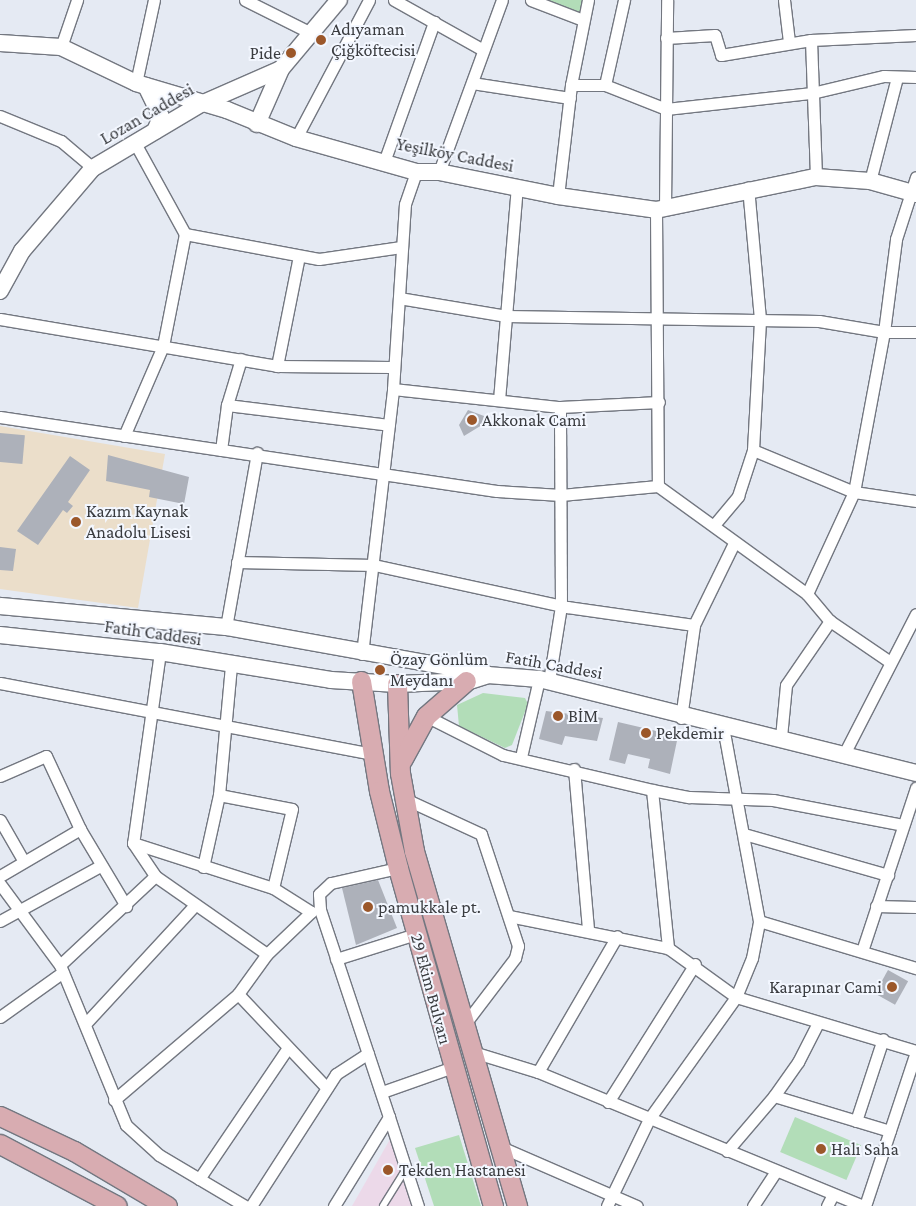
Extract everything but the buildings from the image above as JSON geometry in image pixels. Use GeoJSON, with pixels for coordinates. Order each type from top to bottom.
{"type":"FeatureCollection","features":[{"type":"Feature","properties":{"kind":"main road","name":"Lozan Caddesi"},"geometry":{"type":"LineString","coordinates":[[0,291],[22,251],[93,168],[201,104],[281,69],[313,34],[339,0]]}},
{"type":"Feature","properties":{"kind":"main road","name":"Yeşilköy Caddesi"},"geometry":{"type":"LineString","coordinates":[[0,43],[61,48],[141,85],[296,138],[416,172],[439,172],[558,196],[661,209],[748,188],[816,177],[870,181],[913,187]]}},
{"type":"Feature","properties":{"kind":"main road"},"geometry":{"type":"LineString","coordinates":[[258,124],[281,69]]}},
{"type":"Feature","properties":{"kind":"main road"},"geometry":{"type":"LineString","coordinates":[[141,85],[161,117],[155,132]]}},
{"type":"Feature","properties":{"kind":"main road","name":"Fatih Caddesi"},"geometry":{"type":"LineString","coordinates":[[0,606],[226,627],[397,660],[488,675],[544,680],[681,718],[781,737],[916,772]]}},
{"type":"Feature","properties":{"kind":"main road","name":"Fatih Caddesi"},"geometry":{"type":"LineString","coordinates":[[0,635],[160,652],[231,666],[397,684],[466,681],[488,675]]}},
{"type":"Feature","properties":{"kind":"main road"},"geometry":{"type":"LineString","coordinates":[[361,681],[362,654]]}},
{"type":"Feature","properties":{"kind":"main road"},"geometry":{"type":"LineString","coordinates":[[397,660],[397,684]]}},
{"type":"Feature","properties":{"kind":"main road","name":"29 Ekim Bulvarı"},"geometry":{"type":"LineString","coordinates":[[361,681],[373,754],[398,868],[452,1067],[493,1206]]}},
{"type":"Feature","properties":{"kind":"main road"},"geometry":{"type":"LineString","coordinates":[[400,764],[426,716],[466,681]]}},
{"type":"Feature","properties":{"kind":"main road","name":"29 Ekim Bulvarı"},"geometry":{"type":"LineString","coordinates":[[397,684],[403,798],[464,1024],[517,1206]]}},
{"type":"Feature","properties":{"kind":"main road"},"geometry":{"type":"LineString","coordinates":[[0,1116],[74,1151],[167,1206]]}},
{"type":"Feature","properties":{"kind":"main road"},"geometry":{"type":"LineString","coordinates":[[0,1144],[117,1206]]}},
{"type":"Feature","properties":{"kind":"street"},"geometry":{"type":"LineString","coordinates":[[61,48],[77,0]]}},
{"type":"Feature","properties":{"kind":"street"},"geometry":{"type":"LineString","coordinates":[[141,85],[154,0]]}},
{"type":"Feature","properties":{"kind":"street"},"geometry":{"type":"LineString","coordinates":[[245,0],[313,34]]}},
{"type":"Feature","properties":{"kind":"street"},"geometry":{"type":"LineString","coordinates":[[296,138],[369,0]]}},
{"type":"Feature","properties":{"kind":"street"},"geometry":{"type":"LineString","coordinates":[[394,0],[483,50]]}},
{"type":"Feature","properties":{"kind":"street"},"geometry":{"type":"LineString","coordinates":[[439,172],[502,0]]}},
{"type":"Feature","properties":{"kind":"street"},"geometry":{"type":"LineString","coordinates":[[531,0],[583,20]]}},
{"type":"Feature","properties":{"kind":"street"},"geometry":{"type":"LineString","coordinates":[[558,196],[571,85],[588,0]]}},
{"type":"Feature","properties":{"kind":"street"},"geometry":{"type":"LineString","coordinates":[[605,85],[624,0]]}},
{"type":"Feature","properties":{"kind":"street"},"geometry":{"type":"LineString","coordinates":[[658,486],[658,321],[666,109],[667,0]]}},
{"type":"Feature","properties":{"kind":"street"},"geometry":{"type":"LineString","coordinates":[[784,0],[789,42]]}},
{"type":"Feature","properties":{"kind":"street"},"geometry":{"type":"LineString","coordinates":[[384,162],[434,22]]}},
{"type":"Feature","properties":{"kind":"street"},"geometry":{"type":"LineString","coordinates":[[666,38],[715,34],[721,55],[789,42],[916,35]]}},
{"type":"Feature","properties":{"kind":"street"},"geometry":{"type":"LineString","coordinates":[[811,40],[816,177]]}},
{"type":"Feature","properties":{"kind":"street"},"geometry":{"type":"LineString","coordinates":[[571,85],[605,85],[666,109],[812,93],[897,77],[916,77]]}},
{"type":"Feature","properties":{"kind":"street"},"geometry":{"type":"LineString","coordinates":[[870,181],[897,77]]}},
{"type":"Feature","properties":{"kind":"street"},"geometry":{"type":"LineString","coordinates":[[472,83],[570,98]]}},
{"type":"Feature","properties":{"kind":"street"},"geometry":{"type":"LineString","coordinates":[[0,116],[61,141],[93,168]]}},
{"type":"Feature","properties":{"kind":"street"},"geometry":{"type":"LineString","coordinates":[[124,436],[163,346],[185,234],[135,143]]}},
{"type":"Feature","properties":{"kind":"street"},"geometry":{"type":"LineString","coordinates":[[362,654],[374,565],[381,475],[393,389],[391,367],[399,298],[405,204],[416,172]]}},
{"type":"Feature","properties":{"kind":"street"},"geometry":{"type":"LineString","coordinates":[[499,400],[517,187]]}},
{"type":"Feature","properties":{"kind":"street"},"geometry":{"type":"LineString","coordinates":[[807,594],[854,492],[884,332],[896,239],[913,187]]}},
{"type":"Feature","properties":{"kind":"street"},"geometry":{"type":"LineString","coordinates":[[714,524],[738,496],[753,450],[760,319],[748,188]]}},
{"type":"Feature","properties":{"kind":"street"},"geometry":{"type":"LineString","coordinates":[[185,234],[319,259],[401,247]]}},
{"type":"Feature","properties":{"kind":"street"},"geometry":{"type":"LineString","coordinates":[[277,366],[299,256]]}},
{"type":"Feature","properties":{"kind":"street"},"geometry":{"type":"LineString","coordinates":[[399,298],[506,316],[658,321],[760,319],[818,321],[884,332],[916,332]]}},
{"type":"Feature","properties":{"kind":"street"},"geometry":{"type":"LineString","coordinates":[[0,319],[277,366],[391,367]]}},
{"type":"Feature","properties":{"kind":"street"},"geometry":{"type":"LineString","coordinates":[[221,450],[227,405],[241,359]]}},
{"type":"Feature","properties":{"kind":"street"},"geometry":{"type":"LineString","coordinates":[[393,389],[560,407],[659,402]]}},
{"type":"Feature","properties":{"kind":"street"},"geometry":{"type":"LineString","coordinates":[[227,405],[389,424]]}},
{"type":"Feature","properties":{"kind":"street"},"geometry":{"type":"LineString","coordinates":[[521,758],[544,680],[562,606],[560,407]]}},
{"type":"Feature","properties":{"kind":"street"},"geometry":{"type":"LineString","coordinates":[[0,417],[221,450],[257,453],[381,475],[561,496],[658,486],[714,524],[733,545],[807,594],[830,621],[890,662]]}},
{"type":"Feature","properties":{"kind":"street"},"geometry":{"type":"LineString","coordinates":[[753,450],[854,492],[916,501]]}},
{"type":"Feature","properties":{"kind":"street"},"geometry":{"type":"LineString","coordinates":[[226,627],[257,453]]}},
{"type":"Feature","properties":{"kind":"street"},"geometry":{"type":"LineString","coordinates":[[681,718],[694,624],[733,545]]}},
{"type":"Feature","properties":{"kind":"street"},"geometry":{"type":"LineString","coordinates":[[237,562],[374,565],[562,606],[694,624]]}},
{"type":"Feature","properties":{"kind":"street"},"geometry":{"type":"LineString","coordinates":[[844,754],[906,630],[916,614]]}},
{"type":"Feature","properties":{"kind":"street"},"geometry":{"type":"LineString","coordinates":[[781,737],[786,685],[830,621]]}},
{"type":"Feature","properties":{"kind":"street"},"geometry":{"type":"LineString","coordinates":[[906,630],[916,637]]}},
{"type":"Feature","properties":{"kind":"street"},"geometry":{"type":"LineString","coordinates":[[160,652],[134,844],[155,876],[267,954]]}},
{"type":"Feature","properties":{"kind":"street"},"geometry":{"type":"LineString","coordinates":[[203,867],[219,795],[231,666]]}},
{"type":"Feature","properties":{"kind":"street"},"geometry":{"type":"LineString","coordinates":[[0,683],[151,710],[373,754]]}},
{"type":"Feature","properties":{"kind":"street"},"geometry":{"type":"LineString","coordinates":[[426,716],[503,755],[574,769],[652,790],[689,797],[736,796],[903,825]]}},
{"type":"Feature","properties":{"kind":"street"},"geometry":{"type":"LineString","coordinates":[[607,1206],[649,1119],[736,997],[752,958],[759,921],[723,727]]}},
{"type":"Feature","properties":{"kind":"street"},"geometry":{"type":"LineString","coordinates":[[0,776],[46,756],[80,829],[100,866],[126,906]]}},
{"type":"Feature","properties":{"kind":"street"},"geometry":{"type":"LineString","coordinates":[[574,769],[588,929]]}},
{"type":"Feature","properties":{"kind":"street"},"geometry":{"type":"LineString","coordinates":[[862,951],[916,788]]}},
{"type":"Feature","properties":{"kind":"street"},"geometry":{"type":"LineString","coordinates":[[652,790],[668,948]]}},
{"type":"Feature","properties":{"kind":"street"},"geometry":{"type":"LineString","coordinates":[[219,795],[292,809],[273,888]]}},
{"type":"Feature","properties":{"kind":"street"},"geometry":{"type":"LineString","coordinates":[[403,798],[481,834],[518,946],[515,958],[464,1024]]}},
{"type":"Feature","properties":{"kind":"street"},"geometry":{"type":"LineString","coordinates":[[0,820],[23,860]]}},
{"type":"Feature","properties":{"kind":"street"},"geometry":{"type":"LineString","coordinates":[[0,876],[23,860],[80,829]]}},
{"type":"Feature","properties":{"kind":"street"},"geometry":{"type":"LineString","coordinates":[[744,834],[888,875]]}},
{"type":"Feature","properties":{"kind":"street"},"geometry":{"type":"LineString","coordinates":[[134,844],[273,888],[315,910],[336,959],[382,1092],[418,1206]]}},
{"type":"Feature","properties":{"kind":"street"},"geometry":{"type":"LineString","coordinates":[[0,921],[100,866]]}},
{"type":"Feature","properties":{"kind":"street"},"geometry":{"type":"LineString","coordinates":[[114,1100],[238,994],[267,954],[315,910],[319,894],[326,886],[398,868]]}},
{"type":"Feature","properties":{"kind":"street"},"geometry":{"type":"LineString","coordinates":[[0,1017],[61,968],[155,876]]}},
{"type":"Feature","properties":{"kind":"street"},"geometry":{"type":"LineString","coordinates":[[0,884],[61,968],[86,1023],[114,1100],[138,1141],[245,1206]]}},
{"type":"Feature","properties":{"kind":"street"},"geometry":{"type":"LineString","coordinates":[[86,1023],[195,905]]}},
{"type":"Feature","properties":{"kind":"street"},"geometry":{"type":"LineString","coordinates":[[876,906],[916,907]]}},
{"type":"Feature","properties":{"kind":"street"},"geometry":{"type":"LineString","coordinates":[[473,1052],[538,1072],[864,1206],[916,1051],[883,1039],[818,1023],[736,997],[695,964],[668,948],[588,929],[508,916]]}},
{"type":"Feature","properties":{"kind":"street"},"geometry":{"type":"LineString","coordinates":[[759,921],[916,968]]}},
{"type":"Feature","properties":{"kind":"street"},"geometry":{"type":"LineString","coordinates":[[336,959],[416,934]]}},
{"type":"Feature","properties":{"kind":"street"},"geometry":{"type":"LineString","coordinates":[[538,1072],[617,936]]}},
{"type":"Feature","properties":{"kind":"street"},"geometry":{"type":"LineString","coordinates":[[608,1102],[695,964]]}},
{"type":"Feature","properties":{"kind":"street"},"geometry":{"type":"LineString","coordinates":[[238,994],[287,1049],[327,1088]]}},
{"type":"Feature","properties":{"kind":"street"},"geometry":{"type":"LineString","coordinates":[[727,1151],[774,1096],[798,1062],[818,1023]]}},
{"type":"Feature","properties":{"kind":"street"},"geometry":{"type":"LineString","coordinates":[[856,1121],[883,1039]]}},
{"type":"Feature","properties":{"kind":"street"},"geometry":{"type":"LineString","coordinates":[[199,1179],[287,1049]]}},
{"type":"Feature","properties":{"kind":"street"},"geometry":{"type":"LineString","coordinates":[[251,1206],[336,1074],[368,1053]]}},
{"type":"Feature","properties":{"kind":"street"},"geometry":{"type":"LineString","coordinates":[[382,1092],[452,1067]]}},
{"type":"Feature","properties":{"kind":"street"},"geometry":{"type":"LineString","coordinates":[[774,1096],[890,1131]]}},
{"type":"Feature","properties":{"kind":"street"},"geometry":{"type":"LineString","coordinates":[[334,1206],[389,1117]]}},
{"type":"Feature","properties":{"kind":"street"},"geometry":{"type":"LineString","coordinates":[[501,1147],[613,1193],[638,1206]]}},
{"type":"Feature","properties":{"kind":"street"},"geometry":{"type":"LineString","coordinates":[[753,1206],[776,1171]]}},
{"type":"Feature","properties":{"kind":"street"},"geometry":{"type":"LineString","coordinates":[[828,1206],[833,1194]]}},
{"type":"Feature","properties":{"kind":"lane"},"geometry":{"type":"LineString","coordinates":[[383,1206],[406,1169]]}},
{"type":"Feature","properties":{"kind":"shaded area","name":"Kazım Kaynak Anadolu Lisesi"},"geometry":{"type":"Polygon","coordinates":[[[0,426],[165,454],[138,608],[0,589],[0,426]]]}},
{"type":"Feature","properties":{"kind":"shaded area","name":"Tekden Hastanesi"},"geometry":{"type":"Polygon","coordinates":[[[393,1134],[415,1206],[352,1206],[393,1134]]]}},
{"type":"Feature","properties":{"kind":"green space"},"geometry":{"type":"Polygon","coordinates":[[[538,0],[586,0],[582,16],[538,0]]]}},
{"type":"Feature","properties":{"kind":"green space"},"geometry":{"type":"Polygon","coordinates":[[[483,693],[525,698],[528,704],[512,745],[505,748],[459,726],[457,705],[483,693]]]}},
{"type":"Feature","properties":{"kind":"green space","name":"Halı Saha"},"geometry":{"type":"Polygon","coordinates":[[[795,1117],[861,1145],[846,1180],[780,1152],[795,1117]]]}},
{"type":"Feature","properties":{"kind":"green space"},"geometry":{"type":"Polygon","coordinates":[[[459,1135],[481,1206],[434,1206],[415,1148],[459,1135]]]}},
{"type":"Feature","properties":{"kind":"place","name":"Adıyaman Çiğköftecisi"},"geometry":{"type":"Point","coordinates":[321,40]}},
{"type":"Feature","properties":{"kind":"place","name":"Pide"},"geometry":{"type":"Point","coordinates":[291,53]}},
{"type":"Feature","properties":{"kind":"place","name":"Akkonak Cami"},"geometry":{"type":"Point","coordinates":[472,420]}},
{"type":"Feature","properties":{"kind":"place","name":"Kazım Kaynak Anadolu Lisesi"},"geometry":{"type":"Point","coordinates":[76,522]}},
{"type":"Feature","properties":{"kind":"place","name":"Özay Gönlüm Meydanı"},"geometry":{"type":"Point","coordinates":[380,670]}},
{"type":"Feature","properties":{"kind":"place","name":"BİM"},"geometry":{"type":"Point","coordinates":[558,716]}},
{"type":"Feature","properties":{"kind":"place","name":"Pekdemir"},"geometry":{"type":"Point","coordinates":[646,733]}},
{"type":"Feature","properties":{"kind":"place","name":"pamukkale pt."},"geometry":{"type":"Point","coordinates":[368,907]}},
{"type":"Feature","properties":{"kind":"place","name":"Karapınar Cami"},"geometry":{"type":"Point","coordinates":[892,987]}},
{"type":"Feature","properties":{"kind":"place","name":"Halı Saha"},"geometry":{"type":"Point","coordinates":[821,1149]}},
{"type":"Feature","properties":{"kind":"place","name":"Tekden Hastanesi"},"geometry":{"type":"Point","coordinates":[388,1170]}}]}
